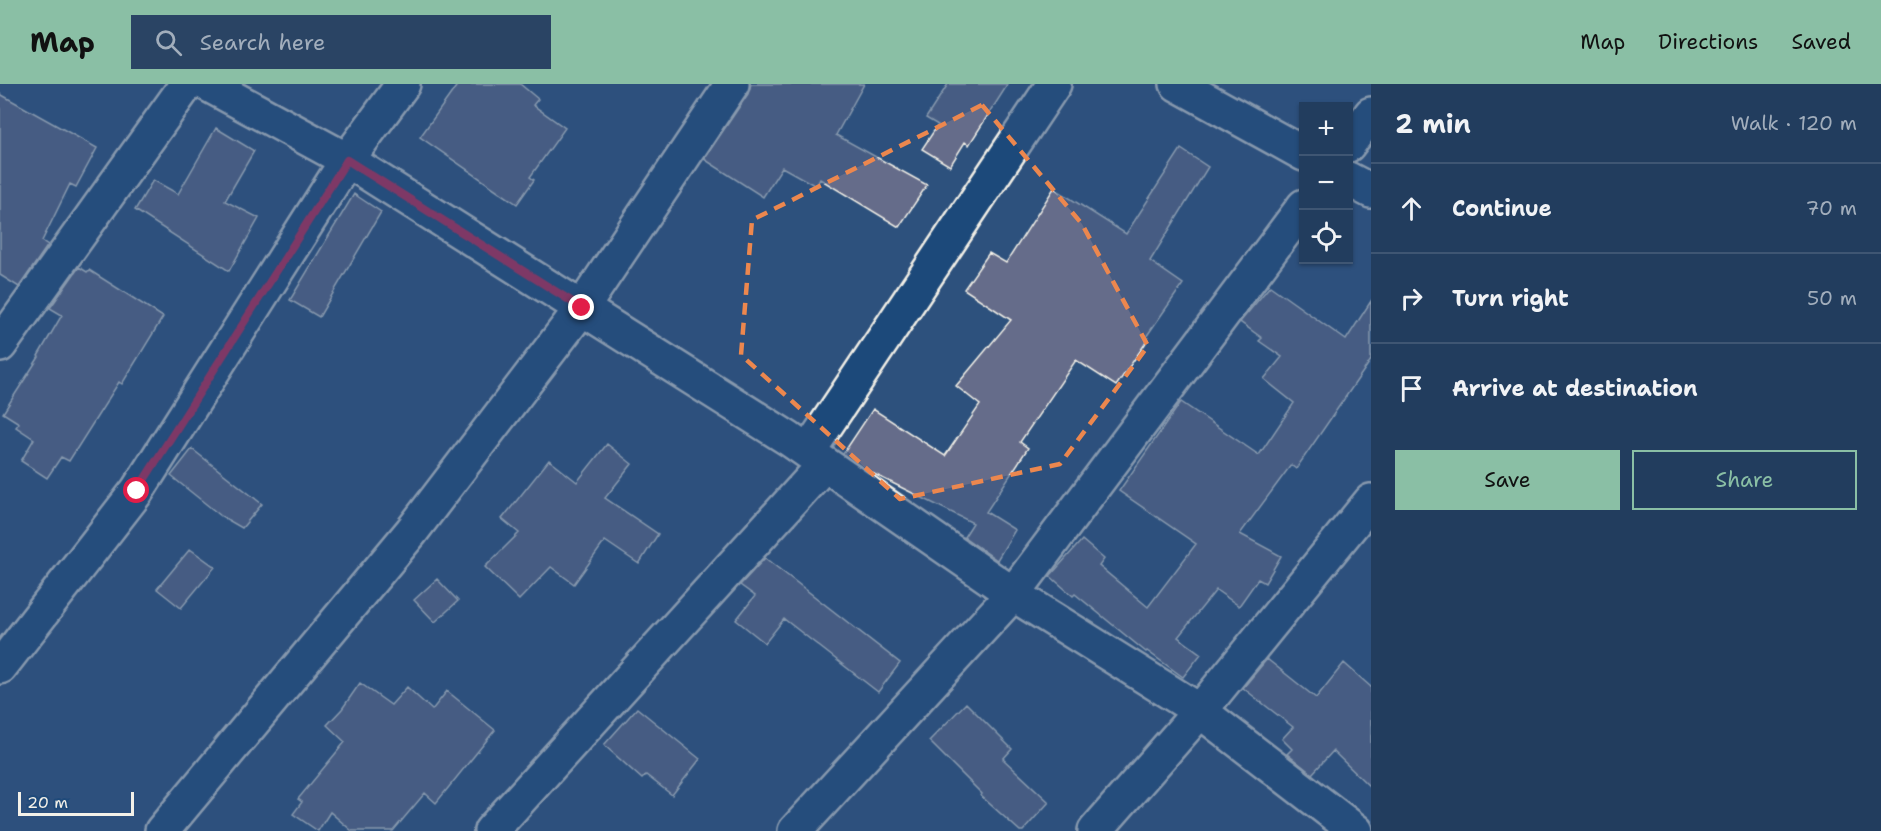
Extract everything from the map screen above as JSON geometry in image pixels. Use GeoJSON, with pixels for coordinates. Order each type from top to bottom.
{"type":"FeatureCollection","features":[{"type":"Feature","properties":{"kind":"street"},"geometry":{"type":"LineString","coordinates":[[0,345],[187,84]]}},
{"type":"Feature","properties":{"kind":"street"},"geometry":{"type":"LineString","coordinates":[[207,84],[347,160],[817,458],[1013,594],[1200,711],[1356,831]]}},
{"type":"Feature","properties":{"kind":"street"},"geometry":{"type":"LineString","coordinates":[[0,667],[137,491],[347,160],[403,84]]}},
{"type":"Feature","properties":{"kind":"street"},"geometry":{"type":"LineString","coordinates":[[162,831],[412,531],[582,308],[732,84]]}},
{"type":"Feature","properties":{"kind":"street"},"geometry":{"type":"LineString","coordinates":[[491,831],[817,458],[1054,84]]}},
{"type":"Feature","properties":{"kind":"street"},"geometry":{"type":"LineString","coordinates":[[1178,84],[1299,151]]}},
{"type":"Feature","properties":{"kind":"street"},"geometry":{"type":"LineString","coordinates":[[1353,138],[1371,114]]}},
{"type":"Feature","properties":{"kind":"street"},"geometry":{"type":"LineString","coordinates":[[1353,182],[1371,191]]}},
{"type":"Feature","properties":{"kind":"street"},"geometry":{"type":"LineString","coordinates":[[795,831],[1013,594],[1301,210]]}},
{"type":"Feature","properties":{"kind":"street"},"geometry":{"type":"LineString","coordinates":[[1095,831],[1200,711],[1371,501]]}},
{"type":"Feature","properties":{"kind":"highlighted area"},"geometry":{"type":"Polygon","coordinates":[[[982,105],[1082,224],[1148,346],[1060,464],[900,499],[741,355],[752,220],[982,105]]]}},
{"type":"Feature","properties":{"kind":"building"},"geometry":{"type":"Polygon","coordinates":[[[458,84],[520,84],[538,99],[533,105],[565,128],[530,177],[534,180],[517,204],[420,137],[458,84]]]}},
{"type":"Feature","properties":{"kind":"building"},"geometry":{"type":"Polygon","coordinates":[[[751,84],[864,84],[836,135],[927,185],[899,227],[820,179],[816,186],[782,167],[763,197],[704,159],[748,94],[751,84]]]}},
{"type":"Feature","properties":{"kind":"building"},"geometry":{"type":"Polygon","coordinates":[[[948,84],[1008,84],[969,145],[965,142],[950,166],[922,149],[938,125],[926,118],[948,84]]]}},
{"type":"Feature","properties":{"kind":"building"},"geometry":{"type":"Polygon","coordinates":[[[0,94],[97,148],[76,187],[70,184],[42,241],[48,245],[19,287],[0,275],[0,94]]]}},
{"type":"Feature","properties":{"kind":"building"},"geometry":{"type":"Polygon","coordinates":[[[216,128],[254,151],[225,201],[259,218],[229,271],[135,210],[153,180],[178,194],[216,128]]]}},
{"type":"Feature","properties":{"kind":"building"},"geometry":{"type":"Polygon","coordinates":[[[1181,149],[1208,167],[1150,261],[1183,284],[1146,337],[1148,338],[1145,344],[1116,386],[1076,360],[1020,442],[1028,448],[986,512],[1015,530],[997,560],[964,537],[973,523],[866,470],[843,454],[873,409],[945,456],[980,405],[956,386],[1011,320],[964,289],[989,253],[1006,263],[1054,188],[1126,234],[1181,149]]]}},
{"type":"Feature","properties":{"kind":"building"},"geometry":{"type":"Polygon","coordinates":[[[354,194],[381,212],[319,317],[290,300],[354,194]]]}},
{"type":"Feature","properties":{"kind":"building"},"geometry":{"type":"Polygon","coordinates":[[[79,267],[87,272],[89,270],[163,317],[122,384],[119,382],[69,461],[61,457],[47,478],[21,461],[34,439],[16,427],[19,423],[3,413],[39,357],[62,315],[50,308],[79,267]]]}},
{"type":"Feature","properties":{"kind":"building"},"geometry":{"type":"Polygon","coordinates":[[[1270,286],[1346,340],[1371,301],[1371,360],[1296,469],[1291,465],[1240,534],[1281,556],[1265,583],[1258,579],[1239,606],[1216,590],[1178,637],[1201,654],[1183,677],[1146,652],[1050,576],[1082,540],[1104,559],[1099,566],[1148,607],[1196,544],[1119,491],[1181,402],[1259,455],[1294,403],[1264,379],[1282,357],[1259,341],[1262,338],[1240,322],[1270,286]]]}},
{"type":"Feature","properties":{"kind":"building"},"geometry":{"type":"Polygon","coordinates":[[[607,444],[632,464],[605,498],[658,534],[639,564],[605,541],[574,584],[551,567],[519,600],[485,567],[519,533],[502,519],[549,460],[577,482],[607,444]]]}},
{"type":"Feature","properties":{"kind":"building"},"geometry":{"type":"Polygon","coordinates":[[[192,449],[262,504],[242,528],[221,516],[171,476],[192,449]]]}},
{"type":"Feature","properties":{"kind":"building"},"geometry":{"type":"Polygon","coordinates":[[[190,549],[215,567],[181,608],[157,589],[190,549]]]}},
{"type":"Feature","properties":{"kind":"building"},"geometry":{"type":"Polygon","coordinates":[[[765,558],[900,663],[878,692],[784,619],[765,643],[736,620],[755,596],[740,585],[765,558]]]}},
{"type":"Feature","properties":{"kind":"building"},"geometry":{"type":"Polygon","coordinates":[[[437,579],[458,601],[435,622],[414,600],[437,579]]]}},
{"type":"Feature","properties":{"kind":"building"},"geometry":{"type":"Polygon","coordinates":[[[1267,659],[1316,698],[1344,663],[1371,687],[1371,788],[1333,751],[1312,774],[1287,754],[1292,749],[1282,739],[1293,727],[1243,688],[1267,659]]]}},
{"type":"Feature","properties":{"kind":"building"},"geometry":{"type":"Polygon","coordinates":[[[360,683],[391,705],[407,687],[432,710],[447,691],[495,730],[436,803],[425,793],[393,831],[352,831],[330,812],[318,831],[293,814],[302,802],[298,799],[345,742],[327,725],[342,709],[360,683]]]}},
{"type":"Feature","properties":{"kind":"building"},"geometry":{"type":"Polygon","coordinates":[[[966,703],[1012,749],[1003,759],[1049,802],[1023,831],[1020,831],[981,796],[982,794],[929,741],[966,703]]]}},
{"type":"Feature","properties":{"kind":"building"},"geometry":{"type":"Polygon","coordinates":[[[637,708],[700,759],[672,795],[646,775],[642,779],[604,745],[637,708]]]}},
{"type":"Feature","properties":{"kind":"route"},"geometry":{"type":"LineString","coordinates":[[137,491],[347,160],[582,308]]}}]}
